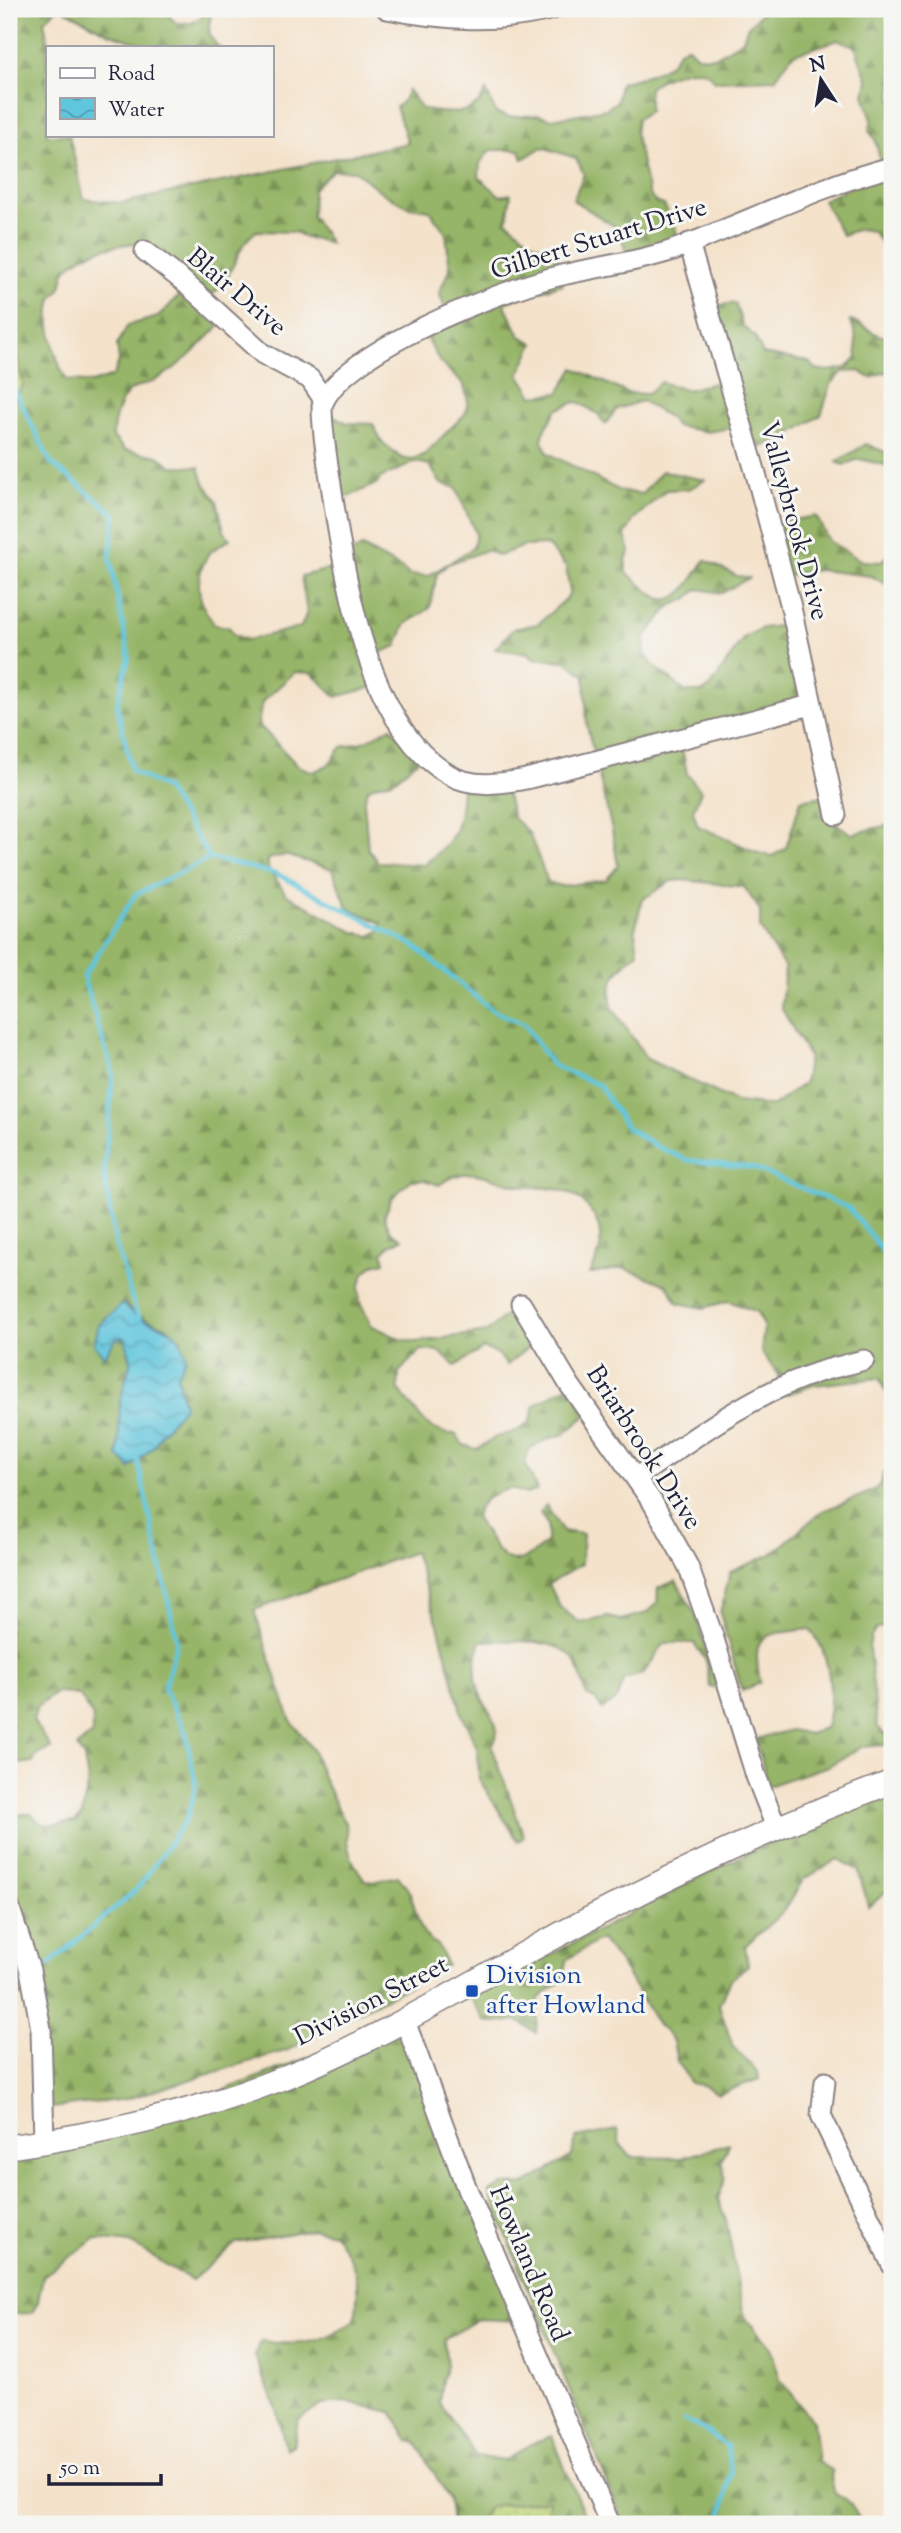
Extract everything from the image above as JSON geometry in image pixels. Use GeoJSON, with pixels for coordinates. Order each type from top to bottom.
{"type":"FeatureCollection","features":[{"type":"Feature","properties":{"kind":"main road","name":"Division Street"},"geometry":{"type":"LineString","coordinates":[[9,2147],[163,2117],[276,2081],[405,2021],[531,1950],[776,1827],[892,1782]]}},
{"type":"Feature","properties":{"kind":"street"},"geometry":{"type":"LineString","coordinates":[[387,9],[437,17],[486,19],[511,18],[553,9]]}},
{"type":"Feature","properties":{"kind":"street","name":"Gilbert Stuart Drive"},"geometry":{"type":"LineString","coordinates":[[324,400],[351,370],[400,338],[523,286],[655,256],[892,167]]}},
{"type":"Feature","properties":{"kind":"street","name":"Valleybrook Drive"},"geometry":{"type":"LineString","coordinates":[[689,243],[756,474],[791,608],[836,815]]}},
{"type":"Feature","properties":{"kind":"street","name":"Blair Drive"},"geometry":{"type":"LineString","coordinates":[[145,251],[183,281],[262,354],[310,379],[324,400]]}},
{"type":"Feature","properties":{"kind":"street"},"geometry":{"type":"LineString","coordinates":[[324,400],[323,425],[342,556],[353,606],[370,659],[404,732],[420,751],[449,775],[466,782],[484,783],[526,779],[811,705]]}},
{"type":"Feature","properties":{"kind":"street","name":"Briarbrook Drive"},"geometry":{"type":"LineString","coordinates":[[521,1304],[569,1384],[653,1503],[688,1566],[776,1827]]}},
{"type":"Feature","properties":{"kind":"street"},"geometry":{"type":"LineString","coordinates":[[636,1478],[703,1431],[751,1402],[821,1371],[864,1360]]}},
{"type":"Feature","properties":{"kind":"street"},"geometry":{"type":"LineString","coordinates":[[9,1906],[25,1953],[41,2029],[44,2142]]}},
{"type":"Feature","properties":{"kind":"street","name":"Howland Road"},"geometry":{"type":"LineString","coordinates":[[405,2021],[467,2189],[610,2524]]}},
{"type":"Feature","properties":{"kind":"street"},"geometry":{"type":"LineString","coordinates":[[825,2082],[821,2115],[892,2265]]}},
{"type":"Feature","properties":{"kind":"green space"},"geometry":{"type":"Polygon","coordinates":[[[9,9],[57,9],[44,21],[49,46],[46,46],[46,136],[69,136],[84,199],[121,203],[408,143],[396,107],[408,90],[422,109],[450,113],[467,110],[481,100],[486,91],[496,113],[509,117],[539,115],[552,119],[607,109],[617,101],[620,83],[662,68],[687,46],[697,56],[715,57],[743,40],[747,28],[765,9],[892,9],[892,257],[872,231],[859,229],[842,235],[823,200],[883,172],[875,139],[869,131],[872,120],[864,94],[868,82],[855,46],[839,40],[793,54],[775,79],[715,81],[707,73],[694,70],[668,76],[649,88],[649,111],[637,119],[635,133],[649,194],[655,202],[664,205],[675,225],[680,255],[629,265],[620,230],[573,200],[584,174],[576,158],[542,147],[523,159],[520,150],[490,150],[480,163],[479,177],[500,196],[511,194],[507,221],[533,243],[557,253],[563,284],[508,301],[505,305],[520,336],[534,343],[519,374],[533,396],[559,393],[574,368],[627,393],[647,394],[661,382],[686,390],[726,380],[707,307],[735,303],[743,326],[755,337],[763,354],[809,362],[816,369],[828,371],[847,368],[857,358],[855,331],[849,321],[880,336],[892,335],[892,373],[884,372],[871,378],[859,371],[843,372],[831,384],[821,415],[787,436],[752,451],[742,426],[708,432],[676,426],[668,417],[642,401],[617,409],[605,424],[598,414],[578,402],[572,403],[556,410],[542,441],[548,453],[620,491],[642,494],[662,471],[705,480],[689,489],[666,490],[634,519],[625,536],[630,551],[626,560],[626,572],[657,597],[665,599],[679,594],[705,560],[737,576],[749,578],[722,593],[698,589],[687,599],[670,606],[645,637],[645,654],[653,665],[686,692],[703,692],[711,686],[744,637],[763,628],[792,624],[809,705],[681,742],[687,774],[701,791],[693,811],[698,826],[758,853],[772,856],[786,848],[801,800],[830,795],[838,825],[852,834],[892,824],[892,1404],[879,1378],[814,1385],[786,1395],[776,1371],[761,1352],[764,1328],[757,1312],[729,1301],[703,1308],[678,1303],[667,1285],[623,1268],[590,1274],[599,1253],[596,1220],[584,1203],[566,1192],[526,1187],[468,1173],[450,1178],[439,1185],[425,1180],[411,1180],[392,1198],[384,1217],[391,1232],[402,1239],[390,1245],[383,1253],[385,1262],[373,1265],[364,1273],[359,1288],[360,1302],[371,1325],[400,1339],[416,1342],[487,1332],[512,1310],[517,1309],[539,1338],[507,1365],[498,1354],[484,1348],[455,1366],[438,1351],[421,1350],[399,1372],[398,1389],[430,1426],[456,1434],[463,1445],[477,1449],[496,1437],[517,1431],[530,1422],[535,1405],[569,1385],[589,1413],[564,1434],[529,1449],[525,1463],[537,1490],[526,1494],[510,1488],[498,1493],[480,1505],[475,1517],[498,1551],[512,1561],[522,1560],[547,1542],[547,1524],[540,1513],[546,1505],[562,1531],[583,1534],[581,1564],[549,1584],[560,1607],[580,1623],[608,1617],[620,1620],[647,1613],[657,1604],[658,1588],[676,1581],[696,1616],[718,1689],[710,1687],[706,1661],[694,1643],[665,1643],[643,1674],[624,1679],[616,1700],[602,1709],[595,1699],[586,1695],[577,1666],[565,1651],[543,1643],[481,1641],[477,1653],[477,1684],[496,1725],[496,1738],[492,1746],[524,1837],[518,1841],[479,1779],[478,1750],[462,1715],[438,1625],[414,1552],[254,1610],[290,1719],[313,1750],[345,1823],[348,1847],[356,1867],[365,1880],[375,1881],[398,1876],[411,1897],[421,1928],[430,1940],[437,1944],[447,1965],[288,2050],[127,2099],[42,2109],[27,1968],[9,1977],[9,1816],[31,1813],[40,1823],[50,1825],[75,1822],[82,1815],[88,1781],[84,1758],[77,1747],[92,1734],[93,1718],[79,1695],[57,1692],[37,1707],[33,1720],[51,1748],[38,1754],[33,1762],[9,1765],[9,854],[13,847],[9,826],[9,400],[15,400],[23,385],[9,323],[9,9]],[[333,170],[313,189],[312,216],[330,243],[293,232],[256,231],[244,243],[225,282],[206,301],[219,326],[173,369],[153,382],[130,391],[119,406],[114,425],[113,437],[125,450],[158,456],[172,466],[199,467],[204,483],[217,501],[224,531],[230,539],[207,556],[199,584],[202,601],[215,625],[229,627],[234,635],[248,640],[301,627],[307,612],[301,576],[342,566],[341,559],[362,547],[409,575],[428,576],[473,548],[476,534],[456,488],[440,483],[430,465],[416,462],[380,478],[378,483],[348,497],[331,490],[322,410],[347,423],[373,424],[381,441],[401,458],[411,460],[424,455],[465,414],[468,402],[464,385],[440,362],[426,337],[450,323],[439,292],[450,270],[446,233],[429,210],[409,207],[384,194],[355,171],[333,170]],[[136,243],[99,250],[82,257],[65,271],[61,286],[53,297],[50,327],[58,363],[67,380],[92,383],[113,376],[119,361],[117,345],[128,325],[158,317],[183,292],[184,288],[136,243]],[[547,545],[523,546],[499,556],[486,550],[448,564],[437,574],[430,608],[405,625],[397,646],[369,657],[378,686],[336,697],[312,673],[295,672],[262,702],[258,724],[298,766],[313,772],[328,765],[342,747],[366,741],[391,727],[419,759],[393,781],[368,789],[364,802],[368,849],[378,862],[424,865],[454,832],[462,788],[505,787],[513,818],[529,833],[548,882],[561,886],[606,880],[618,866],[587,726],[585,676],[566,661],[532,658],[529,653],[495,649],[513,629],[538,624],[566,599],[570,592],[566,567],[547,545]],[[285,855],[268,859],[268,868],[286,894],[354,932],[370,936],[380,931],[382,923],[348,908],[332,869],[285,855]],[[671,881],[642,900],[635,930],[638,952],[616,975],[611,989],[612,1007],[647,1059],[736,1102],[773,1106],[804,1083],[809,1057],[781,1007],[785,968],[760,928],[760,910],[744,887],[671,881]],[[123,1304],[117,1337],[125,1337],[131,1360],[120,1402],[132,1465],[155,1445],[162,1432],[184,1407],[177,1375],[181,1339],[166,1327],[140,1317],[123,1304]]]}},
{"type":"Feature","properties":{"kind":"green space"},"geometry":{"type":"Polygon","coordinates":[[[63,9],[162,9],[176,23],[192,23],[212,9],[210,34],[218,46],[147,46],[108,33],[63,9]]]}},
{"type":"Feature","properties":{"kind":"green space"},"geometry":{"type":"Polygon","coordinates":[[[9,323],[23,385],[14,400],[9,400],[9,323]]]}},
{"type":"Feature","properties":{"kind":"green space"},"geometry":{"type":"Polygon","coordinates":[[[866,444],[892,455],[892,470],[889,466],[859,459],[843,465],[837,462],[866,444]]]}},
{"type":"Feature","properties":{"kind":"green space"},"geometry":{"type":"Polygon","coordinates":[[[816,516],[829,541],[862,561],[880,562],[888,555],[892,546],[892,587],[871,576],[819,570],[783,576],[775,523],[816,516]]]}},
{"type":"Feature","properties":{"kind":"green space"},"geometry":{"type":"Polygon","coordinates":[[[892,1468],[892,1625],[876,1629],[869,1648],[877,1725],[883,1733],[892,1736],[892,1744],[862,1747],[828,1766],[768,1786],[756,1739],[791,1730],[810,1734],[826,1727],[830,1703],[829,1675],[822,1649],[809,1629],[780,1633],[770,1635],[759,1644],[757,1653],[760,1683],[742,1691],[720,1613],[730,1572],[772,1554],[822,1511],[871,1492],[881,1484],[883,1474],[892,1468]]]}},
{"type":"Feature","properties":{"kind":"green space"},"geometry":{"type":"Polygon","coordinates":[[[892,1794],[892,1886],[869,1907],[858,1870],[838,1859],[803,1880],[784,1911],[745,1946],[748,1965],[730,1980],[719,2005],[733,2047],[758,2072],[759,2079],[718,2094],[705,2086],[691,2083],[677,2061],[673,2041],[658,2025],[622,1966],[601,1939],[566,1960],[565,1978],[538,1999],[536,2033],[517,2020],[496,2023],[485,2021],[470,1997],[713,1870],[812,1823],[892,1794]]]}},
{"type":"Feature","properties":{"kind":"green space"},"geometry":{"type":"Polygon","coordinates":[[[396,2023],[521,2321],[478,2319],[444,2340],[447,2366],[439,2402],[476,2456],[503,2461],[535,2442],[552,2436],[588,2524],[544,2524],[548,2501],[491,2506],[475,2524],[452,2524],[449,2499],[417,2443],[409,2441],[392,2412],[347,2402],[322,2404],[298,2420],[293,2445],[286,2449],[275,2405],[255,2356],[261,2341],[288,2344],[311,2342],[332,2334],[355,2320],[356,2274],[349,2256],[334,2233],[313,2229],[236,2243],[192,2280],[130,2243],[95,2239],[43,2276],[38,2302],[32,2313],[9,2314],[9,2156],[82,2146],[396,2023]]]}},
{"type":"Feature","properties":{"kind":"green space"},"geometry":{"type":"Polygon","coordinates":[[[617,2130],[620,2144],[631,2157],[681,2158],[729,2144],[722,2161],[725,2180],[718,2199],[726,2220],[744,2316],[771,2348],[780,2380],[813,2422],[818,2462],[832,2471],[835,2494],[851,2504],[862,2524],[624,2524],[489,2192],[502,2185],[525,2184],[572,2156],[576,2138],[617,2130]]]}},
{"type":"Feature","properties":{"kind":"green space"},"geometry":{"type":"Polygon","coordinates":[[[549,2500],[544,2524],[475,2524],[491,2506],[549,2500]]]}},
{"type":"Feature","properties":{"kind":"water"},"geometry":{"type":"Polygon","coordinates":[[[122,1304],[138,1317],[175,1333],[186,1356],[177,1375],[184,1407],[162,1432],[155,1445],[130,1468],[118,1456],[120,1402],[131,1360],[125,1338],[117,1338],[104,1356],[94,1344],[99,1325],[122,1304]]]}},
{"type":"Feature","properties":{"kind":"waterway"},"geometry":{"type":"LineString","coordinates":[[9,385],[13,387],[51,463],[115,514],[110,557],[129,657],[117,705],[132,771],[165,788],[210,858],[277,874],[413,945],[492,1010],[524,1024],[552,1065],[599,1085],[627,1128],[656,1146],[687,1160],[754,1168],[849,1208],[884,1253],[892,1253]]}},
{"type":"Feature","properties":{"kind":"waterway"},"geometry":{"type":"LineString","coordinates":[[140,1319],[115,1241],[104,1173],[113,1073],[83,977],[135,895],[210,858]]}},
{"type":"Feature","properties":{"kind":"waterway"},"geometry":{"type":"LineString","coordinates":[[36,1973],[139,1887],[187,1818],[196,1785],[186,1733],[164,1689],[177,1641],[137,1457]]}},
{"type":"Feature","properties":{"kind":"waterway"},"geometry":{"type":"LineString","coordinates":[[9,1980],[25,1978]]}},
{"type":"Feature","properties":{"kind":"waterway"},"geometry":{"type":"LineString","coordinates":[[684,2420],[727,2446],[731,2471],[720,2524]]}},
{"type":"Feature","properties":{"kind":"place","name":"Division after Howland"},"geometry":{"type":"Point","coordinates":[472,1991]}}]}
